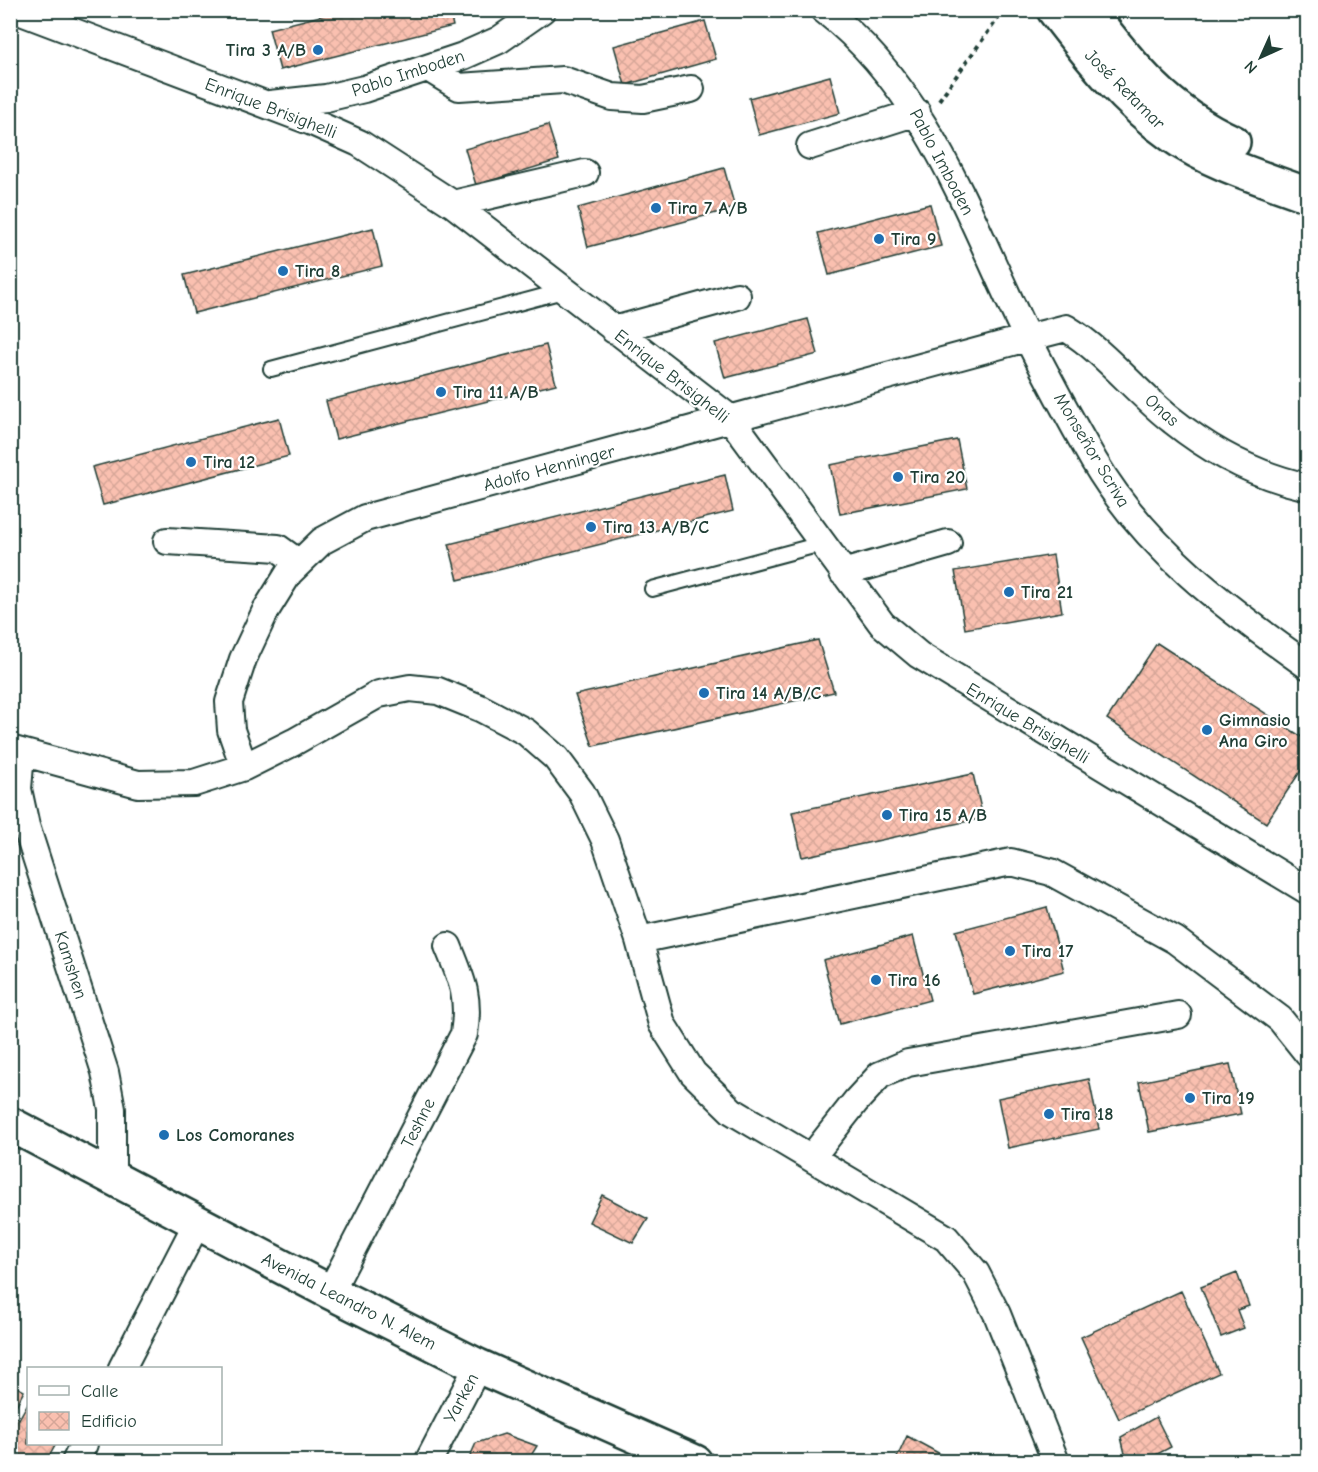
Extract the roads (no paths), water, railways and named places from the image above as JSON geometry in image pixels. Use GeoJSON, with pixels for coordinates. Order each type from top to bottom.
{"type":"FeatureCollection","features":[{"type":"Feature","properties":{"kind":"main road","name":"José Retamar"},"geometry":{"type":"LineString","coordinates":[[1054,10],[1141,110],[1174,137],[1221,162],[1308,195]]}},
{"type":"Feature","properties":{"kind":"main road","name":"José Retamar"},"geometry":{"type":"LineString","coordinates":[[1088,10],[1154,90],[1186,117],[1230,141],[1308,171]]}},
{"type":"Feature","properties":{"kind":"main road","name":"Avenida Leandro N. Alem"},"geometry":{"type":"LineString","coordinates":[[10,1124],[330,1292],[478,1366],[695,1461]]}},
{"type":"Feature","properties":{"kind":"street","name":"Enrique Brisighelli"},"geometry":{"type":"LineString","coordinates":[[16,10],[312,122],[359,143],[453,204],[501,238],[563,291],[731,419],[882,624],[919,655],[1308,891]]}},
{"type":"Feature","properties":{"kind":"street","name":"Pablo Imboden"},"geometry":{"type":"LineString","coordinates":[[264,104],[326,98],[428,68],[499,40],[542,10]]}},
{"type":"Feature","properties":{"kind":"street","name":"Pablo Imboden"},"geometry":{"type":"LineString","coordinates":[[824,10],[872,54],[920,117],[972,215],[1027,338]]}},
{"type":"Feature","properties":{"kind":"street"},"geometry":{"type":"LineString","coordinates":[[428,68],[459,87],[563,80],[612,97],[643,99],[691,89]]}},
{"type":"Feature","properties":{"kind":"street"},"geometry":{"type":"LineString","coordinates":[[810,147],[920,117]]}},
{"type":"Feature","properties":{"kind":"street"},"geometry":{"type":"LineString","coordinates":[[453,204],[585,173]]}},
{"type":"Feature","properties":{"kind":"street"},"geometry":{"type":"LineString","coordinates":[[614,330],[737,296]]}},
{"type":"Feature","properties":{"kind":"street","name":"Onas"},"geometry":{"type":"LineString","coordinates":[[1027,338],[1066,328],[1091,343],[1172,421],[1217,453],[1273,480],[1308,487]]}},
{"type":"Feature","properties":{"kind":"street","name":"Adolfo Henninger"},"geometry":{"type":"LineString","coordinates":[[244,767],[231,730],[229,702],[243,659],[267,610],[289,573],[322,542],[365,518],[1027,338]]}},
{"type":"Feature","properties":{"kind":"street","name":"Monseñor Scriva"},"geometry":{"type":"LineString","coordinates":[[1027,338],[1095,462],[1132,516],[1173,561],[1228,608],[1308,666]]}},
{"type":"Feature","properties":{"kind":"street"},"geometry":{"type":"LineString","coordinates":[[167,541],[278,548],[300,563]]}},
{"type":"Feature","properties":{"kind":"street"},"geometry":{"type":"LineString","coordinates":[[843,573],[948,543]]}},
{"type":"Feature","properties":{"kind":"street"},"geometry":{"type":"LineString","coordinates":[[16,751],[138,784],[194,783],[244,767],[379,694],[410,688],[438,691],[480,708],[526,732],[556,758],[582,794],[605,840],[639,940],[662,1024],[693,1073],[732,1111],[946,1238],[976,1273],[997,1314],[1056,1461]]}},
{"type":"Feature","properties":{"kind":"street","name":"Kamshen"},"geometry":{"type":"LineString","coordinates":[[16,751],[18,789],[26,826],[105,1072],[112,1109],[112,1178]]}},
{"type":"Feature","properties":{"kind":"street"},"geometry":{"type":"LineString","coordinates":[[639,940],[1011,862],[1051,872],[1175,940],[1280,1019],[1308,1054]]}},
{"type":"Feature","properties":{"kind":"street"},"geometry":{"type":"LineString","coordinates":[[1277,873],[1308,866]]}},
{"type":"Feature","properties":{"kind":"street","name":"Teshne"},"geometry":{"type":"LineString","coordinates":[[330,1292],[464,1034],[468,1010],[460,976],[448,946]]}},
{"type":"Feature","properties":{"kind":"street"},"geometry":{"type":"LineString","coordinates":[[811,1158],[856,1101],[880,1075],[908,1064],[1178,1015]]}},
{"type":"Feature","properties":{"kind":"street"},"geometry":{"type":"LineString","coordinates":[[123,1367],[197,1222]]}},
{"type":"Feature","properties":{"kind":"street","name":"Yarken"},"geometry":{"type":"LineString","coordinates":[[428,1461],[478,1366]]}},
{"type":"Feature","properties":{"kind":"street"},"geometry":{"type":"LineString","coordinates":[[75,1461],[83,1445]]}},
{"type":"Feature","properties":{"kind":"lane"},"geometry":{"type":"LineString","coordinates":[[271,369],[563,291]]}},
{"type":"Feature","properties":{"kind":"lane"},"geometry":{"type":"LineString","coordinates":[[652,589],[821,544]]}},
{"type":"Feature","properties":{"kind":"place","name":"Tira 3 A/B"},"geometry":{"type":"Point","coordinates":[318,50]}},
{"type":"Feature","properties":{"kind":"place","name":"Tira 7 A/B"},"geometry":{"type":"Point","coordinates":[656,208]}},
{"type":"Feature","properties":{"kind":"place","name":"Tira 9"},"geometry":{"type":"Point","coordinates":[879,239]}},
{"type":"Feature","properties":{"kind":"place","name":"Tira 8"},"geometry":{"type":"Point","coordinates":[283,271]}},
{"type":"Feature","properties":{"kind":"place","name":"Tira 11 A/B"},"geometry":{"type":"Point","coordinates":[441,392]}},
{"type":"Feature","properties":{"kind":"place","name":"Tira 12"},"geometry":{"type":"Point","coordinates":[191,462]}},
{"type":"Feature","properties":{"kind":"place","name":"Tira 20"},"geometry":{"type":"Point","coordinates":[898,477]}},
{"type":"Feature","properties":{"kind":"place","name":"Tira 13 A/B/C"},"geometry":{"type":"Point","coordinates":[591,527]}},
{"type":"Feature","properties":{"kind":"place","name":"Tira 21"},"geometry":{"type":"Point","coordinates":[1009,592]}},
{"type":"Feature","properties":{"kind":"place","name":"Tira 14 A/B/C"},"geometry":{"type":"Point","coordinates":[704,693]}},
{"type":"Feature","properties":{"kind":"place","name":"Gimnasio Ana Giro"},"geometry":{"type":"Point","coordinates":[1207,730]}},
{"type":"Feature","properties":{"kind":"place","name":"Tira 15 A/B"},"geometry":{"type":"Point","coordinates":[887,815]}},
{"type":"Feature","properties":{"kind":"place","name":"Tira 17"},"geometry":{"type":"Point","coordinates":[1010,951]}},
{"type":"Feature","properties":{"kind":"place","name":"Tira 16"},"geometry":{"type":"Point","coordinates":[876,980]}},
{"type":"Feature","properties":{"kind":"place","name":"Tira 19"},"geometry":{"type":"Point","coordinates":[1190,1098]}},
{"type":"Feature","properties":{"kind":"place","name":"Tira 18"},"geometry":{"type":"Point","coordinates":[1049,1114]}},
{"type":"Feature","properties":{"kind":"place","name":"Los Comoranes"},"geometry":{"type":"Point","coordinates":[164,1135]}}]}
